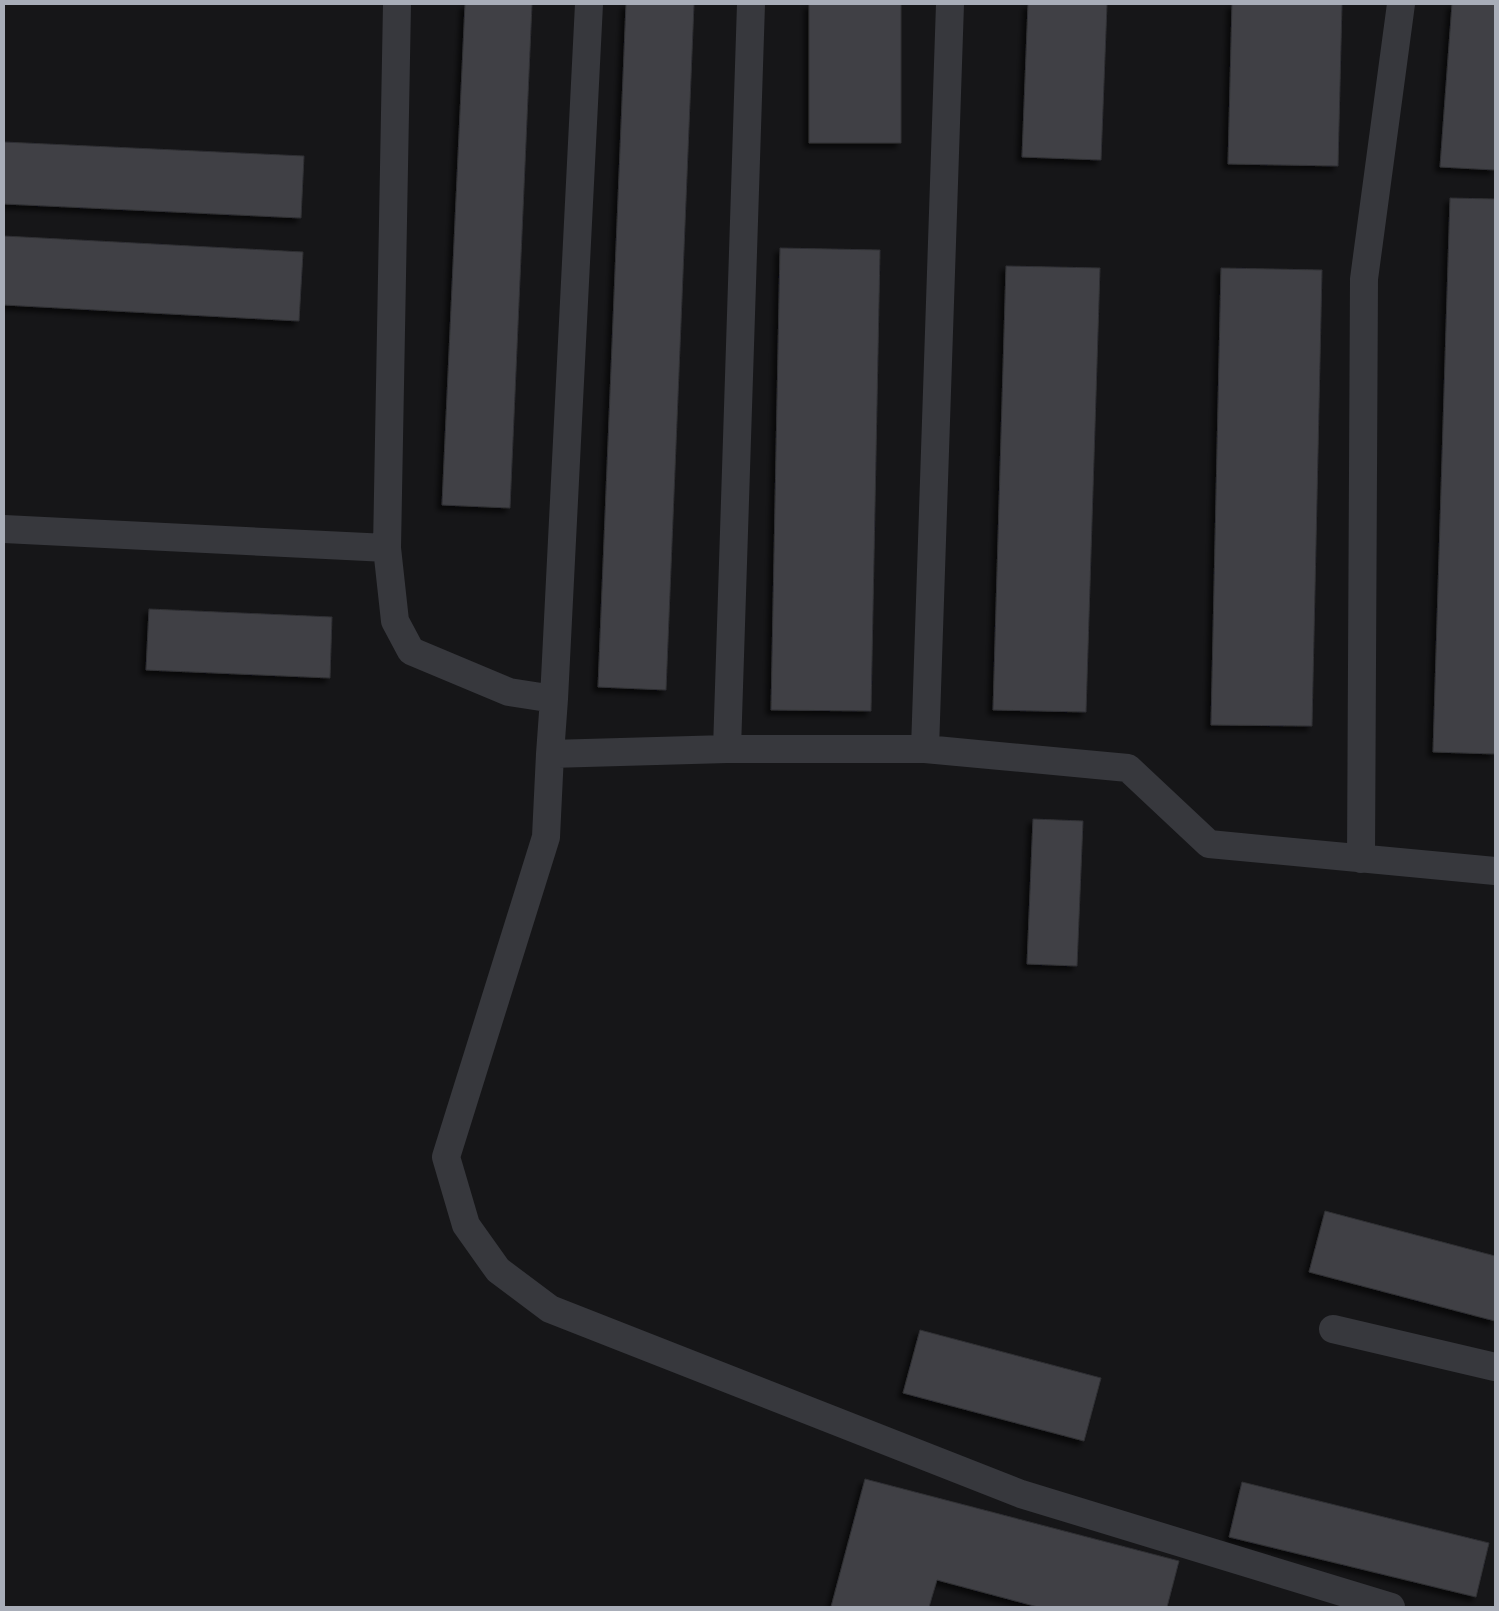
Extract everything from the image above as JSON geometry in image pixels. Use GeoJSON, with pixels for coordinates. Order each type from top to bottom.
{"type":"FeatureCollection","features":[{"type":"Feature","properties":{"kind":"lane"},"geometry":{"type":"LineString","coordinates":[[397,4],[387,548],[395,620],[411,651],[509,692],[554,700]]}},
{"type":"Feature","properties":{"kind":"lane"},"geometry":{"type":"LineString","coordinates":[[589,4],[546,837],[446,1157],[466,1225],[498,1270],[550,1309],[1021,1494],[1391,1607]]}},
{"type":"Feature","properties":{"kind":"lane"},"geometry":{"type":"LineString","coordinates":[[727,749],[751,4]]}},
{"type":"Feature","properties":{"kind":"lane"},"geometry":{"type":"LineString","coordinates":[[925,749],[950,4]]}},
{"type":"Feature","properties":{"kind":"lane"},"geometry":{"type":"LineString","coordinates":[[1361,859],[1364,279],[1401,4]]}},
{"type":"Feature","properties":{"kind":"lane"},"geometry":{"type":"LineString","coordinates":[[4,529],[387,548]]}},
{"type":"Feature","properties":{"kind":"lane"},"geometry":{"type":"LineString","coordinates":[[550,754],[727,749],[925,749],[1128,768],[1209,844],[1495,871]]}},
{"type":"Feature","properties":{"kind":"lane"},"geometry":{"type":"LineString","coordinates":[[1333,1329],[1495,1367]]}},
{"type":"Feature","properties":{"kind":"building"},"geometry":{"type":"Polygon","coordinates":[[[465,4],[532,4],[510,508],[442,505],[465,4]]]}},
{"type":"Feature","properties":{"kind":"building"},"geometry":{"type":"Polygon","coordinates":[[[626,4],[694,4],[666,690],[598,687],[626,4]]]}},
{"type":"Feature","properties":{"kind":"building"},"geometry":{"type":"Polygon","coordinates":[[[809,4],[901,4],[901,143],[809,143],[809,4]]]}},
{"type":"Feature","properties":{"kind":"building"},"geometry":{"type":"Polygon","coordinates":[[[1028,4],[1107,4],[1101,160],[1022,157],[1028,4]]]}},
{"type":"Feature","properties":{"kind":"building"},"geometry":{"type":"Polygon","coordinates":[[[1232,4],[1342,4],[1338,166],[1228,164],[1232,4]]]}},
{"type":"Feature","properties":{"kind":"building"},"geometry":{"type":"Polygon","coordinates":[[[1452,4],[1495,4],[1495,170],[1440,167],[1452,4]]]}},
{"type":"Feature","properties":{"kind":"building"},"geometry":{"type":"Polygon","coordinates":[[[4,142],[304,156],[301,218],[4,204],[4,142]]]}},
{"type":"Feature","properties":{"kind":"building"},"geometry":{"type":"Polygon","coordinates":[[[1450,198],[1495,199],[1495,754],[1433,752],[1450,198]]]}},
{"type":"Feature","properties":{"kind":"building"},"geometry":{"type":"Polygon","coordinates":[[[4,236],[303,252],[299,321],[4,305],[4,236]]]}},
{"type":"Feature","properties":{"kind":"building"},"geometry":{"type":"Polygon","coordinates":[[[780,248],[880,250],[871,711],[771,710],[780,248]]]}},
{"type":"Feature","properties":{"kind":"building"},"geometry":{"type":"Polygon","coordinates":[[[1006,266],[1100,268],[1086,712],[993,710],[1006,266]]]}},
{"type":"Feature","properties":{"kind":"building"},"geometry":{"type":"Polygon","coordinates":[[[1221,268],[1322,270],[1312,726],[1211,725],[1221,268]]]}},
{"type":"Feature","properties":{"kind":"building"},"geometry":{"type":"Polygon","coordinates":[[[149,609],[332,617],[330,678],[146,670],[149,609]]]}},
{"type":"Feature","properties":{"kind":"building"},"geometry":{"type":"Polygon","coordinates":[[[1033,819],[1083,821],[1077,966],[1027,964],[1033,819]]]}},
{"type":"Feature","properties":{"kind":"building"},"geometry":{"type":"Polygon","coordinates":[[[1325,1211],[1495,1256],[1495,1321],[1309,1272],[1325,1211]]]}},
{"type":"Feature","properties":{"kind":"building"},"geometry":{"type":"Polygon","coordinates":[[[920,1330],[1101,1378],[1084,1441],[903,1393],[920,1330]]]}},
{"type":"Feature","properties":{"kind":"building"},"geometry":{"type":"Polygon","coordinates":[[[865,1479],[1179,1561],[1167,1607],[1038,1607],[937,1580],[929,1607],[831,1607],[865,1479]]]}},
{"type":"Feature","properties":{"kind":"building"},"geometry":{"type":"Polygon","coordinates":[[[1242,1482],[1489,1543],[1476,1597],[1229,1537],[1242,1482]]]}}]}
